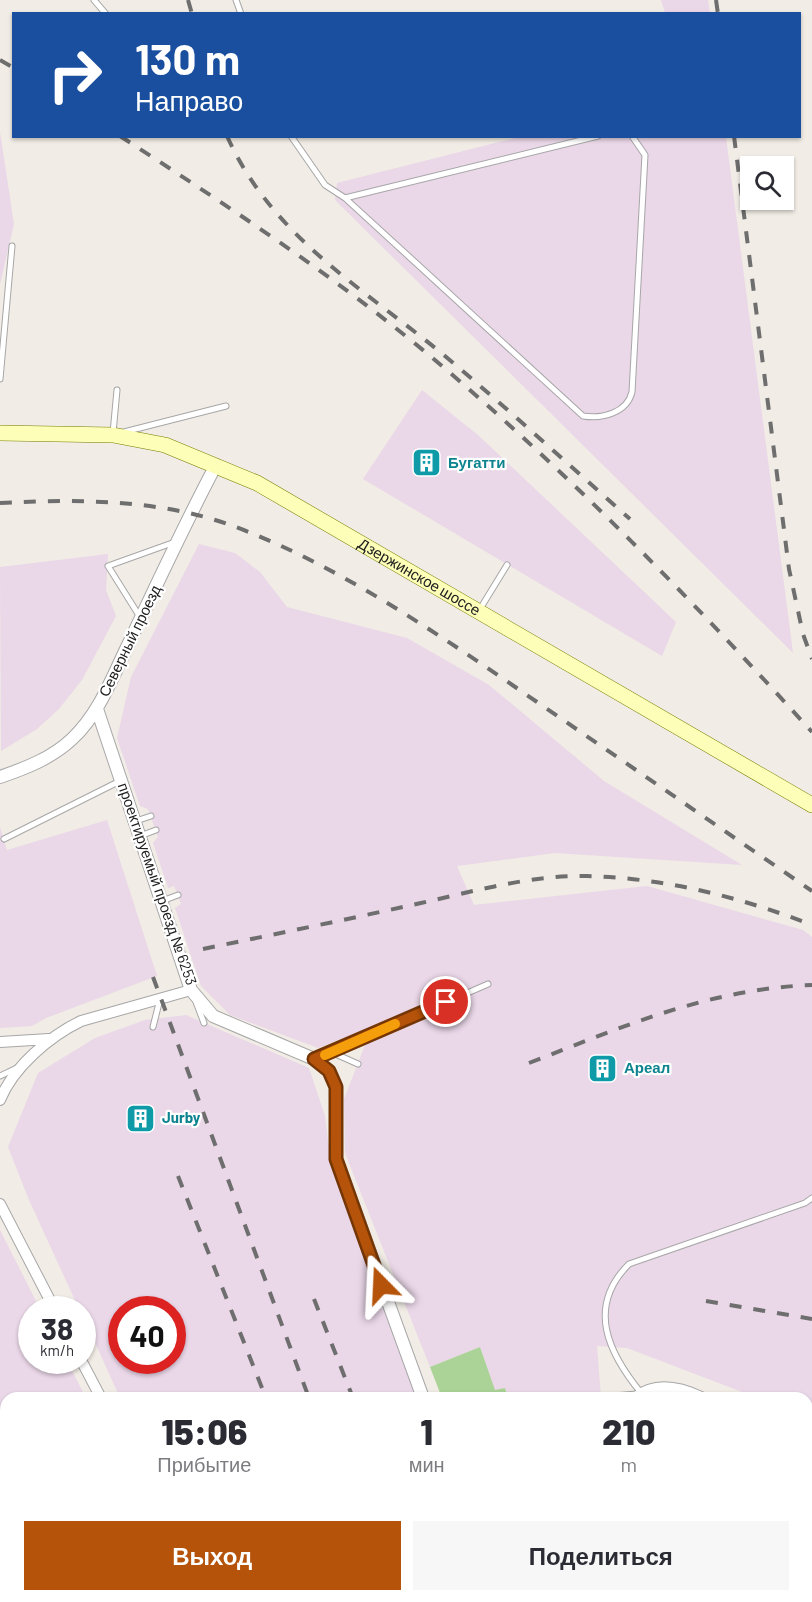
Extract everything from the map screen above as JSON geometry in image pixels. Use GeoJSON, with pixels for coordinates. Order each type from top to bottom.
{"type":"FeatureCollection","features":[{"type":"Feature","properties":{"kind":"main road","name":"Дзержинское шоссе"},"geometry":{"type":"LineString","coordinates":[[0,433],[113,435],[165,445],[257,483],[812,805]]}},
{"type":"Feature","properties":{"kind":"street","name":"Северный проезд"},"geometry":{"type":"LineString","coordinates":[[0,777],[25,769],[51,754],[73,738],[97,709],[216,465]]}},
{"type":"Feature","properties":{"kind":"street","name":"проектируемый проезд № 6253"},"geometry":{"type":"LineString","coordinates":[[97,709],[191,990],[213,1016],[314,1059],[329,1071],[336,1087],[336,1159],[421,1392]]}},
{"type":"Feature","properties":{"kind":"street"},"geometry":{"type":"LineString","coordinates":[[0,1100],[4,1090],[49,1039],[81,1021],[191,990]]}},
{"type":"Feature","properties":{"kind":"street"},"geometry":{"type":"LineString","coordinates":[[0,1042],[49,1039]]}},
{"type":"Feature","properties":{"kind":"street"},"geometry":{"type":"LineString","coordinates":[[0,1204],[48,1296]]}},
{"type":"Feature","properties":{"kind":"street"},"geometry":{"type":"LineString","coordinates":[[88,1374],[97,1392]]}},
{"type":"Feature","properties":{"kind":"street"},"geometry":{"type":"LineString","coordinates":[[648,1392],[670,1388],[682,1392]]}},
{"type":"Feature","properties":{"kind":"lane"},"geometry":{"type":"LineString","coordinates":[[94,0],[104,12]]}},
{"type":"Feature","properties":{"kind":"lane"},"geometry":{"type":"LineString","coordinates":[[292,138],[325,185],[345,198],[584,416],[605,416],[624,407],[630,401],[632,392],[645,155],[634,138]]}},
{"type":"Feature","properties":{"kind":"lane"},"geometry":{"type":"LineString","coordinates":[[345,198],[590,138]]}},
{"type":"Feature","properties":{"kind":"lane"},"geometry":{"type":"LineString","coordinates":[[0,379],[12,246]]}},
{"type":"Feature","properties":{"kind":"lane"},"geometry":{"type":"LineString","coordinates":[[117,390],[113,435],[226,406]]}},
{"type":"Feature","properties":{"kind":"lane"},"geometry":{"type":"LineString","coordinates":[[141,618],[108,566],[177,541]]}},
{"type":"Feature","properties":{"kind":"lane"},"geometry":{"type":"LineString","coordinates":[[479,611],[507,565]]}},
{"type":"Feature","properties":{"kind":"lane"},"geometry":{"type":"LineString","coordinates":[[4,839],[121,780]]}},
{"type":"Feature","properties":{"kind":"lane"},"geometry":{"type":"LineString","coordinates":[[136,821],[151,816]]}},
{"type":"Feature","properties":{"kind":"lane"},"geometry":{"type":"LineString","coordinates":[[140,836],[156,830]]}},
{"type":"Feature","properties":{"kind":"lane"},"geometry":{"type":"LineString","coordinates":[[161,901],[178,895]]}},
{"type":"Feature","properties":{"kind":"lane"},"geometry":{"type":"LineString","coordinates":[[314,1059],[488,984]]}},
{"type":"Feature","properties":{"kind":"lane"},"geometry":{"type":"LineString","coordinates":[[191,990],[204,1023]]}},
{"type":"Feature","properties":{"kind":"lane"},"geometry":{"type":"LineString","coordinates":[[153,1027],[160,998]]}},
{"type":"Feature","properties":{"kind":"lane"},"geometry":{"type":"LineString","coordinates":[[331,1052],[358,1064]]}},
{"type":"Feature","properties":{"kind":"lane"},"geometry":{"type":"LineString","coordinates":[[0,1076],[26,1064]]}},
{"type":"Feature","properties":{"kind":"lane"},"geometry":{"type":"LineString","coordinates":[[637,1392],[614,1354],[608,1335],[607,1295],[614,1278],[629,1264],[805,1203],[812,1198]]}},
{"type":"Feature","properties":{"kind":"shaded area"},"geometry":{"type":"Polygon","coordinates":[[[661,0],[708,0],[710,12],[665,12],[661,0]]]}},
{"type":"Feature","properties":{"kind":"shaded area"},"geometry":{"type":"Polygon","coordinates":[[[0,132],[14,224],[0,284],[0,132]]]}},
{"type":"Feature","properties":{"kind":"shaded area"},"geometry":{"type":"Polygon","coordinates":[[[515,138],[726,138],[793,653],[335,200],[337,183],[515,138]]]}},
{"type":"Feature","properties":{"kind":"shaded area"},"geometry":{"type":"Polygon","coordinates":[[[422,390],[478,435],[676,622],[662,656],[363,479],[422,390]]]}},
{"type":"Feature","properties":{"kind":"shaded area"},"geometry":{"type":"Polygon","coordinates":[[[199,544],[235,553],[260,572],[287,607],[407,638],[489,685],[604,781],[742,865],[555,853],[457,866],[474,905],[647,886],[803,930],[812,937],[812,1392],[742,1392],[627,1348],[597,1346],[601,1392],[506,1392],[505,1388],[495,1391],[480,1347],[430,1367],[345,1153],[344,1099],[365,1045],[361,1031],[318,1048],[230,1015],[201,986],[175,908],[181,904],[174,886],[168,888],[153,843],[158,837],[148,809],[140,806],[117,738],[131,677],[199,544]]]}},
{"type":"Feature","properties":{"kind":"shaded area"},"geometry":{"type":"Polygon","coordinates":[[[108,554],[106,590],[116,616],[82,680],[59,709],[37,729],[1,751],[0,567],[108,554]]]}},
{"type":"Feature","properties":{"kind":"shaded area"},"geometry":{"type":"Polygon","coordinates":[[[107,820],[157,976],[46,1018],[32,1026],[0,1028],[0,827],[7,850],[107,820]]]}},
{"type":"Feature","properties":{"kind":"shaded area"},"geometry":{"type":"Polygon","coordinates":[[[186,1015],[309,1068],[325,1116],[331,1166],[416,1392],[117,1392],[109,1374],[186,1374],[186,1296],[108,1296],[108,1371],[96,1345],[96,1296],[73,1296],[29,1200],[8,1147],[38,1073],[95,1038],[145,1020],[186,1015]]]}},
{"type":"Feature","properties":{"kind":"shaded area"},"geometry":{"type":"Polygon","coordinates":[[[0,1230],[33,1296],[18,1296],[18,1374],[74,1374],[83,1392],[0,1392],[0,1230]]]}},
{"type":"Feature","properties":{"kind":"green space"},"geometry":{"type":"Polygon","coordinates":[[[480,1347],[495,1390],[505,1388],[506,1392],[440,1392],[430,1367],[480,1347]]]}},
{"type":"Feature","properties":{"kind":"railway"},"geometry":{"type":"LineString","coordinates":[[188,0],[191,12]]}},
{"type":"Feature","properties":{"kind":"railway"},"geometry":{"type":"LineString","coordinates":[[716,0],[718,12]]}},
{"type":"Feature","properties":{"kind":"railway"},"geometry":{"type":"LineString","coordinates":[[0,60],[12,67]]}},
{"type":"Feature","properties":{"kind":"railway"},"geometry":{"type":"LineString","coordinates":[[123,138],[325,275],[442,366],[587,497],[679,589],[812,732]]}},
{"type":"Feature","properties":{"kind":"railway"},"geometry":{"type":"LineString","coordinates":[[228,138],[246,172],[294,232],[352,283],[469,376],[630,519]]}},
{"type":"Feature","properties":{"kind":"railway"},"geometry":{"type":"LineString","coordinates":[[734,138],[789,569],[803,634],[812,659]]}},
{"type":"Feature","properties":{"kind":"railway"},"geometry":{"type":"LineString","coordinates":[[0,503],[88,501],[177,510],[233,526],[273,542],[351,582],[428,628],[812,891]]}},
{"type":"Feature","properties":{"kind":"railway"},"geometry":{"type":"LineString","coordinates":[[203,949],[503,885],[566,876],[616,878],[673,885],[730,898],[812,925]]}},
{"type":"Feature","properties":{"kind":"railway"},"geometry":{"type":"LineString","coordinates":[[153,977],[307,1392]]}},
{"type":"Feature","properties":{"kind":"railway"},"geometry":{"type":"LineString","coordinates":[[529,1063],[633,1023],[702,1002],[774,988],[812,985]]}},
{"type":"Feature","properties":{"kind":"railway"},"geometry":{"type":"LineString","coordinates":[[178,1176],[264,1392]]}},
{"type":"Feature","properties":{"kind":"railway"},"geometry":{"type":"LineString","coordinates":[[314,1299],[351,1392]]}},
{"type":"Feature","properties":{"kind":"railway"},"geometry":{"type":"LineString","coordinates":[[706,1301],[812,1319]]}},
{"type":"Feature","properties":{"kind":"slow traffic"},"geometry":{"type":"LineString","coordinates":[[325,1055],[395,1024]]}},
{"type":"Feature","properties":{"kind":"place","name":"Бугатти"},"geometry":{"type":"Point","coordinates":[427,463]}},
{"type":"Feature","properties":{"kind":"place","name":"Ареал"},"geometry":{"type":"Point","coordinates":[603,1068]}},
{"type":"Feature","properties":{"kind":"place","name":"Jurby"},"geometry":{"type":"Point","coordinates":[141,1118]}},
{"type":"Feature","properties":{"kind":"route"},"geometry":{"type":"LineString","coordinates":[[381,1285],[336,1159],[336,1087],[329,1071],[314,1059],[446,1002]]}}]}
